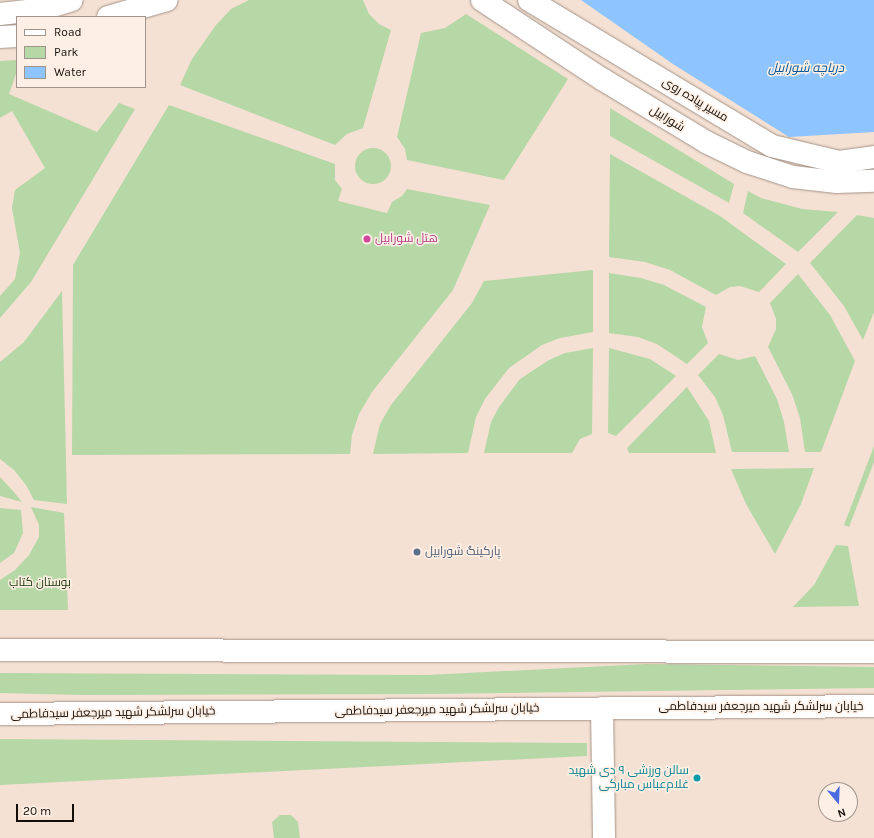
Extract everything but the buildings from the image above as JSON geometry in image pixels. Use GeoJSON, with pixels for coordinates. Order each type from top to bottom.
{"type":"FeatureCollection","features":[{"type":"Feature","properties":{"kind":"main road"},"geometry":{"type":"LineString","coordinates":[[0,14],[43,9],[72,0]]}},
{"type":"Feature","properties":{"kind":"main road"},"geometry":{"type":"LineString","coordinates":[[111,16],[167,0]]}},
{"type":"Feature","properties":{"kind":"main road","name":"شورابیل"},"geometry":{"type":"LineString","coordinates":[[482,0],[706,142],[747,162],[793,177],[838,182],[874,181]]}},
{"type":"Feature","properties":{"kind":"main road","name":"مسیر پیاده روی"},"geometry":{"type":"LineString","coordinates":[[529,0],[772,146],[839,162],[874,157]]}},
{"type":"Feature","properties":{"kind":"main road"},"geometry":{"type":"LineString","coordinates":[[0,37],[16,36]]}},
{"type":"Feature","properties":{"kind":"main road"},"geometry":{"type":"LineString","coordinates":[[0,650],[874,652]]}},
{"type":"Feature","properties":{"kind":"main road","name":"خیابان سرلشکر شهید میرجعفر سیدفاطمی"},"geometry":{"type":"LineString","coordinates":[[0,714],[874,706]]}},
{"type":"Feature","properties":{"kind":"main road"},"geometry":{"type":"LineString","coordinates":[[602,708],[604,838]]}},
{"type":"Feature","properties":{"kind":"green space"},"geometry":{"type":"Polygon","coordinates":[[[249,0],[363,0],[369,14],[379,24],[391,30],[363,128],[347,134],[335,145],[180,85],[192,59],[216,25],[231,9],[249,0]]]}},
{"type":"Feature","properties":{"kind":"green space"},"geometry":{"type":"Polygon","coordinates":[[[466,14],[568,79],[504,180],[407,160],[405,149],[397,137],[421,33],[445,28],[466,14]]]}},
{"type":"Feature","properties":{"kind":"green space"},"geometry":{"type":"Polygon","coordinates":[[[16,60],[16,74],[9,94],[97,132],[119,103],[135,109],[31,282],[0,318],[0,296],[15,279],[20,253],[12,208],[15,190],[45,168],[12,111],[0,118],[0,61],[16,60]]]}},
{"type":"Feature","properties":{"kind":"green space"},"geometry":{"type":"Polygon","coordinates":[[[169,105],[335,164],[335,180],[342,189],[338,201],[387,213],[392,202],[402,196],[407,189],[490,205],[453,290],[372,392],[359,414],[352,435],[350,454],[72,455],[73,265],[169,105]]]}},
{"type":"Feature","properties":{"kind":"green space"},"geometry":{"type":"Polygon","coordinates":[[[610,108],[734,184],[729,203],[610,136],[610,108]]]}},
{"type":"Feature","properties":{"kind":"green space"},"geometry":{"type":"Polygon","coordinates":[[[373,148],[386,153],[391,166],[386,179],[373,184],[360,179],[355,166],[360,153],[373,148]]]}},
{"type":"Feature","properties":{"kind":"green space"},"geometry":{"type":"Polygon","coordinates":[[[610,154],[720,216],[786,264],[759,292],[740,286],[730,287],[716,295],[670,270],[645,262],[609,257],[610,154]]]}},
{"type":"Feature","properties":{"kind":"green space"},"geometry":{"type":"Polygon","coordinates":[[[748,191],[761,198],[802,209],[838,212],[798,252],[743,213],[748,191]]]}},
{"type":"Feature","properties":{"kind":"green space"},"geometry":{"type":"Polygon","coordinates":[[[857,215],[874,218],[874,312],[863,340],[844,306],[810,263],[857,215]]]}},
{"type":"Feature","properties":{"kind":"green space"},"geometry":{"type":"Polygon","coordinates":[[[593,270],[593,332],[560,338],[542,345],[509,368],[485,399],[476,417],[468,453],[373,454],[380,424],[391,405],[472,303],[484,281],[593,270]]]}},
{"type":"Feature","properties":{"kind":"green space"},"geometry":{"type":"Polygon","coordinates":[[[609,273],[641,278],[664,285],[706,307],[702,327],[708,343],[687,364],[657,344],[638,337],[609,333],[609,273]]]}},
{"type":"Feature","properties":{"kind":"green space"},"geometry":{"type":"Polygon","coordinates":[[[798,274],[830,315],[855,361],[821,452],[805,452],[800,418],[792,394],[768,347],[776,329],[776,319],[770,303],[798,274]]]}},
{"type":"Feature","properties":{"kind":"green space"},"geometry":{"type":"Polygon","coordinates":[[[62,291],[67,504],[34,500],[26,485],[14,470],[0,459],[0,362],[24,342],[62,291]]]}},
{"type":"Feature","properties":{"kind":"green space"},"geometry":{"type":"Polygon","coordinates":[[[593,348],[592,434],[580,439],[572,453],[484,453],[491,422],[499,407],[520,379],[549,360],[565,353],[593,348]]]}},
{"type":"Feature","properties":{"kind":"green space"},"geometry":{"type":"Polygon","coordinates":[[[609,348],[650,359],[676,376],[616,436],[608,433],[609,348]]]}},
{"type":"Feature","properties":{"kind":"green space"},"geometry":{"type":"Polygon","coordinates":[[[719,354],[738,360],[755,356],[777,399],[784,422],[789,452],[732,452],[723,415],[715,397],[698,375],[719,354]]]}},
{"type":"Feature","properties":{"kind":"green space"},"geometry":{"type":"Polygon","coordinates":[[[687,387],[709,421],[716,453],[629,453],[627,448],[687,387]]]}},
{"type":"Feature","properties":{"kind":"green space"},"geometry":{"type":"Polygon","coordinates":[[[874,446],[874,462],[849,527],[844,525],[874,446]]]}},
{"type":"Feature","properties":{"kind":"green space"},"geometry":{"type":"Polygon","coordinates":[[[814,468],[801,504],[775,554],[746,504],[731,469],[814,468]]]}},
{"type":"Feature","properties":{"kind":"green space"},"geometry":{"type":"Polygon","coordinates":[[[0,477],[13,491],[22,502],[0,496],[0,477]]]}},
{"type":"Feature","properties":{"kind":"green space","name":"بوستان کتاب"},"geometry":{"type":"Polygon","coordinates":[[[31,507],[64,513],[68,610],[0,610],[0,580],[15,570],[29,555],[39,537],[39,525],[31,507]]]}},
{"type":"Feature","properties":{"kind":"green space","name":"بوستان کتاب"},"geometry":{"type":"Polygon","coordinates":[[[0,508],[21,510],[23,533],[14,553],[0,563],[0,508]]]}},
{"type":"Feature","properties":{"kind":"green space"},"geometry":{"type":"Polygon","coordinates":[[[836,545],[848,546],[859,606],[793,607],[814,585],[836,545]]]}},
{"type":"Feature","properties":{"kind":"green space"},"geometry":{"type":"Polygon","coordinates":[[[646,664],[874,667],[874,688],[434,694],[82,695],[0,693],[0,673],[428,675],[646,664]]]}},
{"type":"Feature","properties":{"kind":"green space"},"geometry":{"type":"Polygon","coordinates":[[[0,739],[587,743],[587,756],[0,785],[0,739]]]}},
{"type":"Feature","properties":{"kind":"green space"},"geometry":{"type":"Polygon","coordinates":[[[280,815],[291,815],[298,822],[300,838],[274,838],[272,822],[280,815]]]}},
{"type":"Feature","properties":{"kind":"water","name":"دریاچه شورابیل"},"geometry":{"type":"Polygon","coordinates":[[[581,0],[874,0],[874,132],[789,137],[673,64],[581,0]]]}},
{"type":"Feature","properties":{"kind":"place","name":"هتل شورابیل"},"geometry":{"type":"Point","coordinates":[367,239]}},
{"type":"Feature","properties":{"kind":"place","name":"پارکینگ شورابیل"},"geometry":{"type":"Point","coordinates":[417,552]}},
{"type":"Feature","properties":{"kind":"place","name":"سالن ورزشی ۹ دی شهید غلام‌عباس مبارکی"},"geometry":{"type":"Point","coordinates":[697,778]}}]}
